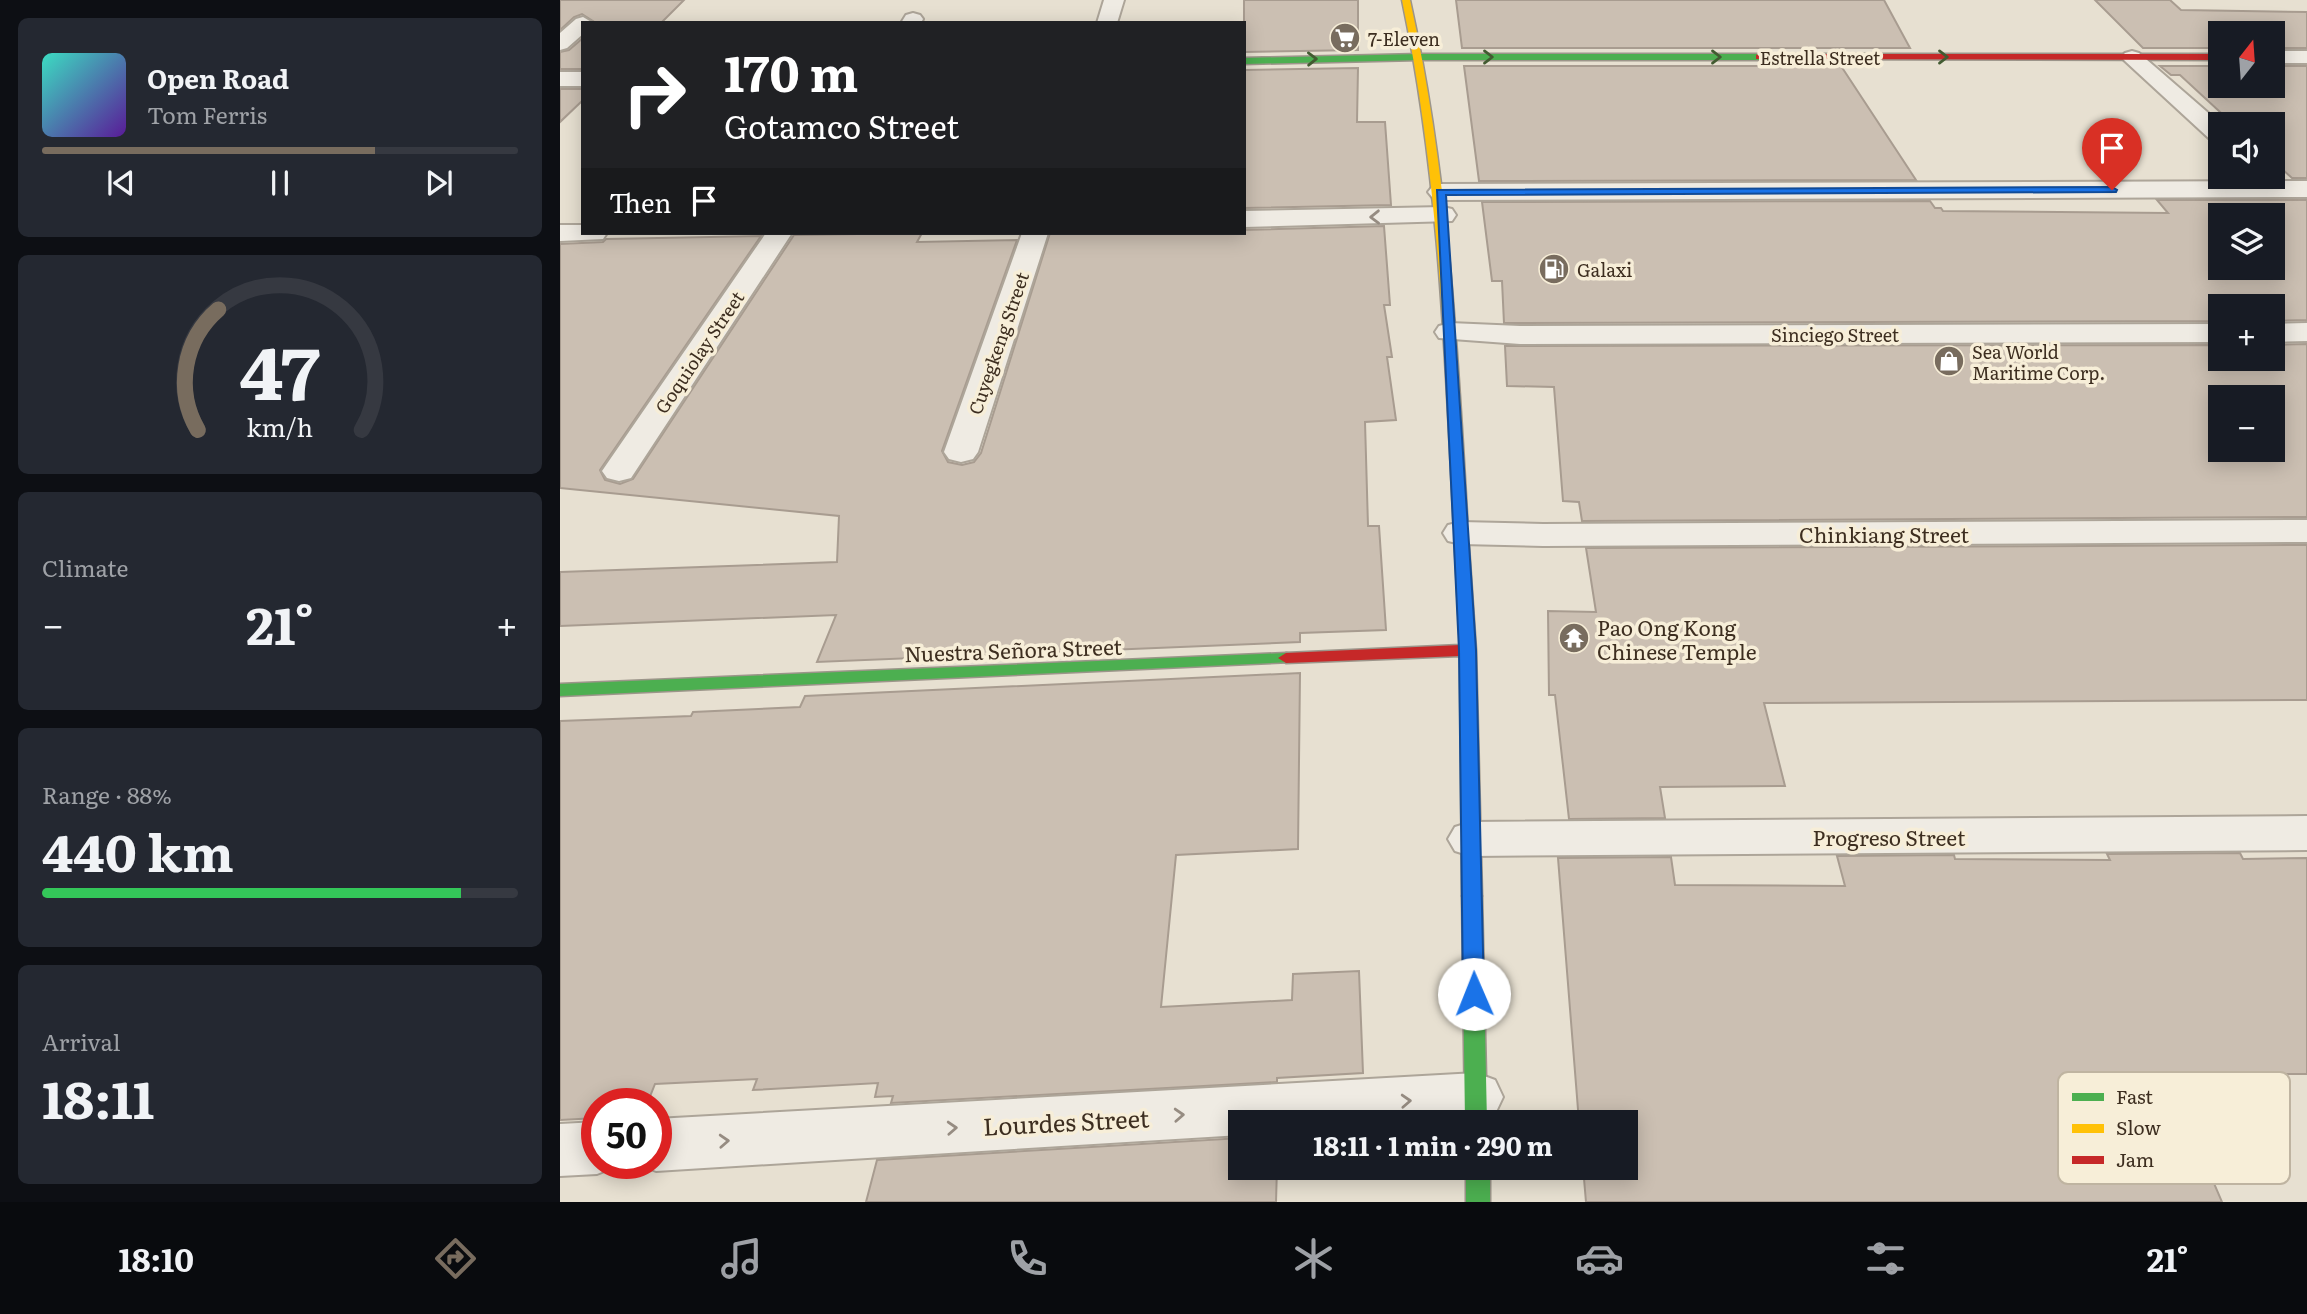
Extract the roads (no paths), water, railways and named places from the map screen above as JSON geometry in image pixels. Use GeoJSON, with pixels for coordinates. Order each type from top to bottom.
{"type":"FeatureCollection","features":[{"type":"Feature","properties":{"kind":"street"},"geometry":{"type":"LineString","coordinates":[[1108,21],[1114,0]]}},
{"type":"Feature","properties":{"kind":"street"},"geometry":{"type":"LineString","coordinates":[[1406,0],[1420,57],[1442,204],[1468,650],[1476,1110]]}},
{"type":"Feature","properties":{"kind":"street"},"geometry":{"type":"LineString","coordinates":[[560,44],[581,25]]}},
{"type":"Feature","properties":{"kind":"street","name":"Estrella Street"},"geometry":{"type":"LineString","coordinates":[[1246,61],[1420,57],[2208,57]]}},
{"type":"Feature","properties":{"kind":"street"},"geometry":{"type":"LineString","coordinates":[[2132,57],[2208,125]]}},
{"type":"Feature","properties":{"kind":"street"},"geometry":{"type":"LineString","coordinates":[[2286,57],[2307,57]]}},
{"type":"Feature","properties":{"kind":"street"},"geometry":{"type":"LineString","coordinates":[[560,79],[581,79]]}},
{"type":"Feature","properties":{"kind":"street"},"geometry":{"type":"LineString","coordinates":[[1246,219],[1442,204],[2208,185]]}},
{"type":"Feature","properties":{"kind":"street"},"geometry":{"type":"LineString","coordinates":[[2285,186],[2307,190]]}},
{"type":"Feature","properties":{"kind":"street"},"geometry":{"type":"LineString","coordinates":[[2279,189],[2307,215]]}},
{"type":"Feature","properties":{"kind":"street"},"geometry":{"type":"LineString","coordinates":[[560,232],[581,207]]}},
{"type":"Feature","properties":{"kind":"street"},"geometry":{"type":"LineString","coordinates":[[560,232],[581,233]]}},
{"type":"Feature","properties":{"kind":"street","name":"Goquiolay Street"},"geometry":{"type":"LineString","coordinates":[[619,471],[778,235]]}},
{"type":"Feature","properties":{"kind":"street","name":"Cuyegkeng Street"},"geometry":{"type":"LineString","coordinates":[[961,452],[1034,235]]}},
{"type":"Feature","properties":{"kind":"street","name":"Sinciego Street"},"geometry":{"type":"LineString","coordinates":[[1450,332],[1520,335],[2208,333]]}},
{"type":"Feature","properties":{"kind":"street"},"geometry":{"type":"LineString","coordinates":[[2285,332],[2307,332]]}},
{"type":"Feature","properties":{"kind":"street","name":"Chinkiang Street"},"geometry":{"type":"LineString","coordinates":[[1461,533],[1544,535],[2307,531]]}},
{"type":"Feature","properties":{"kind":"street","name":"Nuestra Señora Street"},"geometry":{"type":"LineString","coordinates":[[560,690],[1468,650]]}},
{"type":"Feature","properties":{"kind":"street","name":"Progreso Street"},"geometry":{"type":"LineString","coordinates":[[1471,839],[2307,833]]}},
{"type":"Feature","properties":{"kind":"street","name":"Lourdes Street"},"geometry":{"type":"LineString","coordinates":[[672,1144],[1228,1121]]}},
{"type":"Feature","properties":{"kind":"street"},"geometry":{"type":"LineString","coordinates":[[560,1150],[581,1149]]}},
{"type":"Feature","properties":{"kind":"street"},"geometry":{"type":"LineString","coordinates":[[1478,1180],[1479,1202]]}},
{"type":"Feature","properties":{"kind":"place","name":"7-Eleven"},"geometry":{"type":"Point","coordinates":[1345,38]}},
{"type":"Feature","properties":{"kind":"place","name":"Galaxi"},"geometry":{"type":"Point","coordinates":[1554,269]}},
{"type":"Feature","properties":{"kind":"place","name":"Sea World Maritime Corp."},"geometry":{"type":"Point","coordinates":[1949,361]}},
{"type":"Feature","properties":{"kind":"place","name":"Pao Ong Kong Chinese Temple"},"geometry":{"type":"Point","coordinates":[1574,638]}}]}
